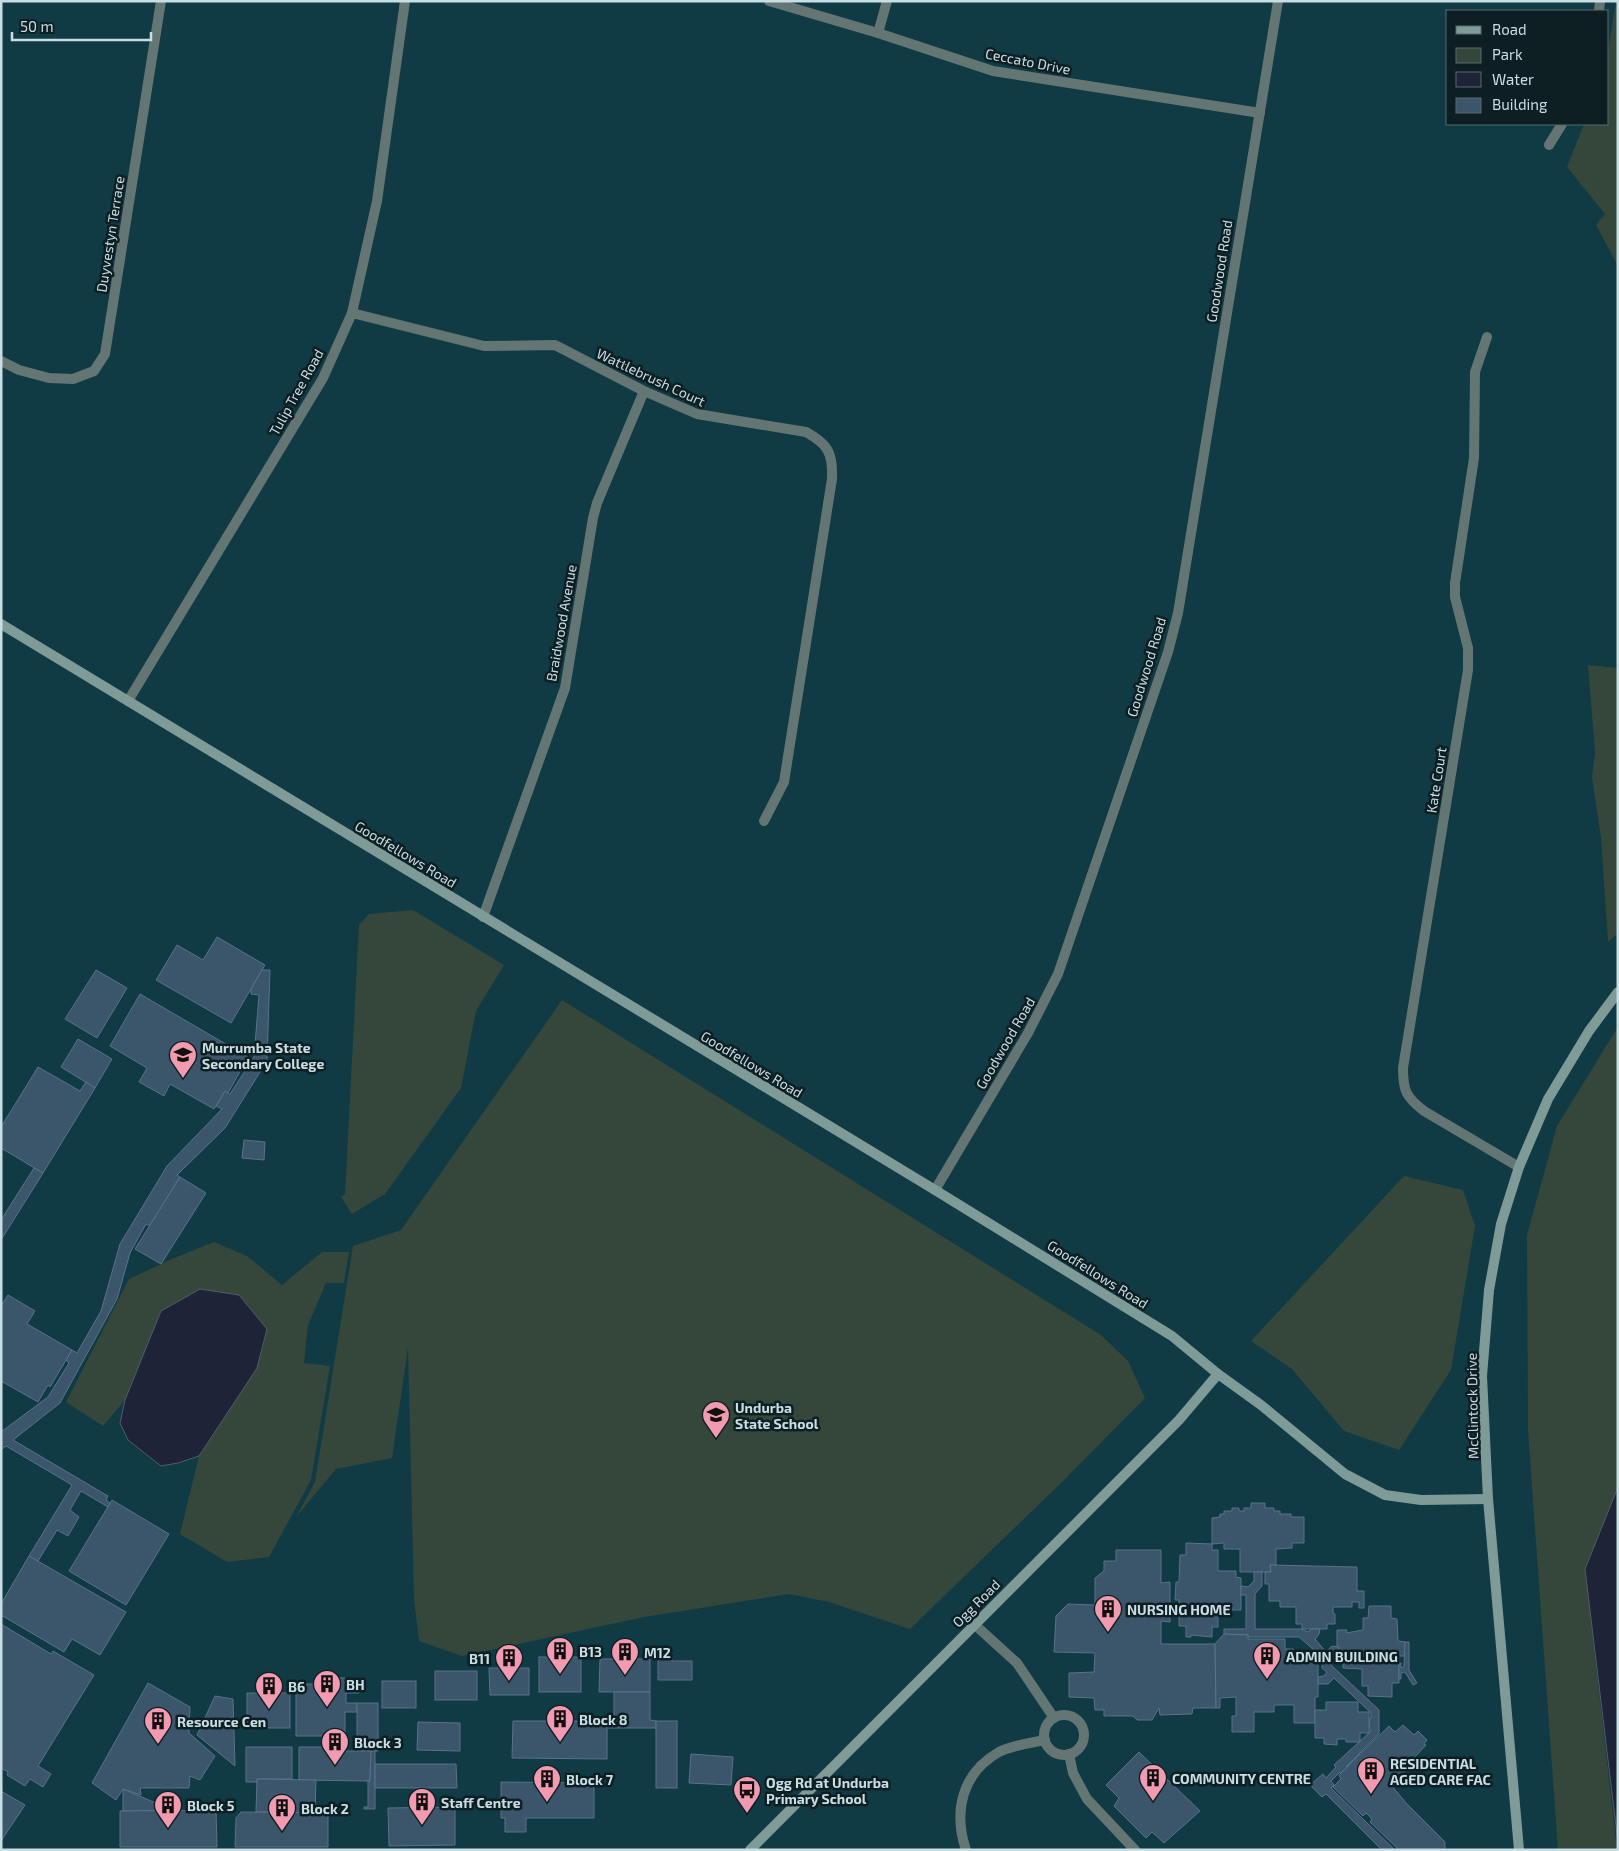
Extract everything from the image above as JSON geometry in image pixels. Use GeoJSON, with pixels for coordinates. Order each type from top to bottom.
{"type":"FeatureCollection","features":[{"type":"Feature","properties":{"kind":"street","name":"Duyvestyn Terrace"},"geometry":{"type":"LineString","coordinates":[[1,361],[19,370],[41,376],[73,379],[94,371],[105,354],[161,1]]}},
{"type":"Feature","properties":{"kind":"street","name":"Tulip Tree Road"},"geometry":{"type":"LineString","coordinates":[[128,701],[323,378],[352,313],[377,201],[405,1]]}},
{"type":"Feature","properties":{"kind":"street","name":"Ceccato Drive"},"geometry":{"type":"LineString","coordinates":[[769,1],[878,33],[993,71],[1260,113]]}},
{"type":"Feature","properties":{"kind":"street"},"geometry":{"type":"LineString","coordinates":[[878,33],[887,1]]}},
{"type":"Feature","properties":{"kind":"street","name":"Goodwood Road"},"geometry":{"type":"LineString","coordinates":[[935,1190],[1028,1033],[1058,974],[1168,652],[1178,613],[1249,167],[1260,113],[1278,1]]}},
{"type":"Feature","properties":{"kind":"street"},"geometry":{"type":"LineString","coordinates":[[1549,145],[1561,125]]}},
{"type":"Feature","properties":{"kind":"street","name":"Wattlebrush Court"},"geometry":{"type":"LineString","coordinates":[[352,313],[484,346],[555,345],[644,391],[697,414],[709,418],[806,432],[819,439],[829,451],[832,479],[784,782],[764,821]]}},
{"type":"Feature","properties":{"kind":"street","name":"Kate Court"},"geometry":{"type":"LineString","coordinates":[[1487,337],[1475,372],[1474,458],[1455,583],[1455,597],[1468,648],[1468,670],[1403,1068],[1403,1086],[1412,1102],[1424,1111],[1519,1167]]}},
{"type":"Feature","properties":{"kind":"street","name":"Braidwood Avenue"},"geometry":{"type":"LineString","coordinates":[[484,917],[564,688],[592,518],[644,391]]}},
{"type":"Feature","properties":{"kind":"street","name":"Goodfellows Road"},"geometry":{"type":"LineString","coordinates":[[1,624],[935,1190],[1172,1336],[1345,1474],[1385,1495],[1421,1500],[1488,1499]]}},
{"type":"Feature","properties":{"kind":"street","name":"McClintock Drive"},"geometry":{"type":"LineString","coordinates":[[1519,1850],[1488,1499],[1482,1376],[1489,1290],[1501,1224],[1519,1167],[1548,1099],[1589,1031],[1618,992]]}},
{"type":"Feature","properties":{"kind":"street","name":"Ogg Road"},"geometry":{"type":"LineString","coordinates":[[750,1850],[1179,1420],[1218,1374]]}},
{"type":"Feature","properties":{"kind":"street"},"geometry":{"type":"LineString","coordinates":[[974,1624],[1016,1663],[1054,1718]]}},
{"type":"Feature","properties":{"kind":"street"},"geometry":{"type":"LineString","coordinates":[[1064,1715],[1076,1720],[1083,1730],[1082,1744],[1078,1749],[1069,1754],[1060,1755],[1054,1752],[1044,1740],[1044,1730],[1047,1724],[1054,1718],[1064,1715]]}},
{"type":"Feature","properties":{"kind":"street"},"geometry":{"type":"LineString","coordinates":[[966,1850],[959,1809],[962,1798],[974,1774],[1000,1752],[1044,1740]]}},
{"type":"Feature","properties":{"kind":"street"},"geometry":{"type":"LineString","coordinates":[[1069,1754],[1073,1773],[1087,1799],[1135,1850]]}},
{"type":"Feature","properties":{"kind":"green space"},"geometry":{"type":"Polygon","coordinates":[[[1616,1],[1618,1],[1618,266],[1596,225],[1605,214],[1567,167],[1584,125],[1609,125],[1609,46],[1616,1]]]}},
{"type":"Feature","properties":{"kind":"green space"},"geometry":{"type":"Polygon","coordinates":[[[1588,665],[1618,668],[1618,933],[1608,942],[1601,838],[1592,777],[1595,752],[1588,665]]]}},
{"type":"Feature","properties":{"kind":"green space"},"geometry":{"type":"Polygon","coordinates":[[[413,910],[504,965],[476,1011],[461,1088],[385,1194],[352,1214],[341,1197],[345,1194],[359,925],[369,914],[413,910]]]}},
{"type":"Feature","properties":{"kind":"green space","name":"Undurba State School"},"geometry":{"type":"Polygon","coordinates":[[[562,1000],[1101,1335],[1128,1361],[1145,1398],[1060,1484],[910,1629],[829,1602],[789,1594],[644,1617],[462,1656],[419,1641],[414,1599],[408,1348],[392,1458],[336,1469],[296,1517],[315,1482],[353,1246],[401,1230],[562,1000]]]}},
{"type":"Feature","properties":{"kind":"green space"},"geometry":{"type":"Polygon","coordinates":[[[1618,1027],[1618,1487],[1585,1569],[1617,1850],[1558,1850],[1528,1431],[1527,1235],[1557,1126],[1618,1027]]]}},
{"type":"Feature","properties":{"kind":"green space"},"geometry":{"type":"Polygon","coordinates":[[[1404,1176],[1463,1190],[1475,1226],[1451,1370],[1399,1450],[1344,1431],[1292,1369],[1251,1341],[1404,1176]]]}},
{"type":"Feature","properties":{"kind":"green space"},"geometry":{"type":"Polygon","coordinates":[[[214,1242],[247,1256],[282,1285],[322,1252],[349,1252],[344,1283],[326,1283],[308,1325],[304,1363],[330,1366],[311,1480],[269,1557],[227,1562],[180,1534],[199,1456],[257,1368],[267,1329],[161,1311],[125,1400],[103,1426],[66,1402],[129,1279],[214,1242]]]}},
{"type":"Feature","properties":{"kind":"water"},"geometry":{"type":"Polygon","coordinates":[[[200,1289],[239,1295],[267,1329],[257,1368],[199,1456],[161,1466],[128,1440],[120,1423],[125,1400],[161,1311],[200,1289]]]}},
{"type":"Feature","properties":{"kind":"water"},"geometry":{"type":"Polygon","coordinates":[[[1618,1487],[1618,1843],[1585,1569],[1618,1487]]]}},
{"type":"Feature","properties":{"kind":"building"},"geometry":{"type":"Polygon","coordinates":[[[217,937],[265,965],[231,1023],[156,980],[177,945],[203,960],[217,937]]]}},
{"type":"Feature","properties":{"kind":"building"},"geometry":{"type":"Polygon","coordinates":[[[96,970],[127,988],[97,1038],[65,1019],[96,970]]]}},
{"type":"Feature","properties":{"kind":"building"},"geometry":{"type":"Polygon","coordinates":[[[262,970],[270,970],[267,1061],[225,1128],[177,1175],[180,1177],[150,1226],[146,1224],[130,1253],[117,1299],[60,1403],[13,1440],[108,1496],[106,1500],[110,1503],[108,1507],[81,1491],[70,1510],[79,1517],[68,1536],[57,1530],[38,1561],[29,1556],[72,1485],[6,1446],[1,1450],[1,1432],[48,1397],[69,1363],[66,1360],[72,1350],[77,1353],[101,1311],[120,1244],[167,1166],[222,1109],[216,1106],[225,1091],[230,1094],[254,1057],[259,995],[251,994],[251,989],[262,970]]]}},
{"type":"Feature","properties":{"kind":"building"},"geometry":{"type":"Polygon","coordinates":[[[140,994],[248,1057],[228,1093],[225,1091],[214,1109],[170,1084],[164,1096],[139,1082],[147,1068],[110,1046],[140,994]]]}},
{"type":"Feature","properties":{"kind":"building"},"geometry":{"type":"Polygon","coordinates":[[[78,1039],[112,1059],[95,1088],[61,1067],[78,1039]]]}},
{"type":"Feature","properties":{"kind":"building"},"geometry":{"type":"Polygon","coordinates":[[[38,1067],[80,1091],[86,1082],[95,1088],[43,1173],[1,1148],[1,1127],[38,1067]]]}},
{"type":"Feature","properties":{"kind":"building"},"geometry":{"type":"Polygon","coordinates":[[[244,1140],[265,1142],[264,1160],[242,1158],[244,1140]]]}},
{"type":"Feature","properties":{"kind":"building"},"geometry":{"type":"Polygon","coordinates":[[[34,1168],[43,1173],[1,1240],[1,1220],[34,1168]]]}},
{"type":"Feature","properties":{"kind":"building"},"geometry":{"type":"Polygon","coordinates":[[[180,1177],[206,1193],[161,1264],[135,1249],[180,1177]]]}},
{"type":"Feature","properties":{"kind":"building"},"geometry":{"type":"Polygon","coordinates":[[[8,1295],[35,1311],[27,1324],[72,1350],[50,1387],[48,1385],[38,1402],[1,1381],[1,1306],[8,1295]]]}},
{"type":"Feature","properties":{"kind":"building"},"geometry":{"type":"Polygon","coordinates":[[[112,1500],[169,1534],[126,1605],[69,1571],[112,1500]]]}},
{"type":"Feature","properties":{"kind":"building"},"geometry":{"type":"Polygon","coordinates":[[[1251,1503],[1265,1503],[1265,1508],[1274,1508],[1274,1511],[1280,1511],[1280,1514],[1291,1514],[1291,1517],[1304,1517],[1304,1543],[1292,1543],[1292,1548],[1276,1549],[1276,1565],[1270,1565],[1271,1572],[1240,1572],[1240,1549],[1224,1549],[1224,1543],[1212,1544],[1212,1518],[1220,1517],[1220,1514],[1224,1514],[1224,1511],[1232,1511],[1232,1508],[1239,1508],[1239,1511],[1244,1511],[1244,1508],[1251,1508],[1251,1503]]]}},
{"type":"Feature","properties":{"kind":"building"},"geometry":{"type":"Polygon","coordinates":[[[1186,1543],[1212,1544],[1212,1550],[1218,1550],[1218,1571],[1236,1571],[1236,1577],[1241,1578],[1241,1610],[1218,1610],[1218,1627],[1212,1627],[1212,1637],[1191,1635],[1191,1637],[1186,1637],[1186,1626],[1179,1626],[1179,1600],[1175,1600],[1176,1582],[1179,1582],[1180,1555],[1186,1555],[1186,1543]]]}},
{"type":"Feature","properties":{"kind":"building","name":"NURSING HOME"},"geometry":{"type":"Polygon","coordinates":[[[1116,1550],[1161,1550],[1161,1583],[1170,1582],[1170,1622],[1161,1621],[1161,1644],[1215,1644],[1216,1708],[1193,1708],[1192,1714],[1160,1715],[1159,1708],[1152,1720],[1137,1720],[1133,1716],[1104,1716],[1104,1710],[1095,1710],[1094,1698],[1069,1697],[1069,1673],[1094,1672],[1095,1653],[1054,1652],[1056,1616],[1068,1604],[1095,1605],[1095,1578],[1104,1571],[1104,1561],[1116,1561],[1116,1550]]]}},
{"type":"Feature","properties":{"kind":"building"},"geometry":{"type":"Polygon","coordinates":[[[29,1556],[126,1612],[100,1655],[72,1639],[64,1652],[1,1615],[1,1604],[29,1556]]]}},
{"type":"Feature","properties":{"kind":"building"},"geometry":{"type":"Polygon","coordinates":[[[1270,1565],[1357,1567],[1357,1591],[1364,1591],[1364,1608],[1359,1608],[1359,1602],[1352,1602],[1352,1607],[1333,1607],[1335,1624],[1327,1624],[1327,1629],[1302,1629],[1302,1624],[1296,1624],[1296,1607],[1280,1607],[1280,1601],[1269,1601],[1269,1584],[1265,1584],[1265,1572],[1271,1572],[1270,1565]]]}},
{"type":"Feature","properties":{"kind":"building"},"geometry":{"type":"Polygon","coordinates":[[[1254,1572],[1262,1572],[1262,1586],[1255,1594],[1255,1629],[1302,1629],[1308,1632],[1311,1629],[1320,1629],[1315,1639],[1326,1652],[1332,1646],[1339,1647],[1339,1654],[1331,1661],[1331,1665],[1379,1710],[1379,1734],[1347,1768],[1331,1781],[1334,1785],[1331,1788],[1395,1850],[1382,1850],[1326,1794],[1322,1797],[1310,1785],[1323,1774],[1326,1778],[1336,1767],[1334,1765],[1371,1731],[1369,1719],[1371,1718],[1371,1713],[1334,1678],[1328,1684],[1318,1684],[1318,1677],[1324,1676],[1327,1672],[1322,1668],[1323,1658],[1299,1637],[1248,1637],[1248,1635],[1224,1634],[1224,1629],[1246,1629],[1246,1595],[1241,1595],[1241,1586],[1248,1587],[1254,1581],[1254,1572]]]}},
{"type":"Feature","properties":{"kind":"building"},"geometry":{"type":"Polygon","coordinates":[[[1369,1606],[1391,1606],[1391,1618],[1397,1619],[1398,1641],[1405,1642],[1405,1656],[1399,1656],[1399,1683],[1392,1683],[1392,1697],[1368,1696],[1368,1686],[1362,1686],[1362,1669],[1343,1668],[1343,1663],[1337,1663],[1339,1647],[1337,1647],[1337,1630],[1347,1630],[1346,1633],[1363,1630],[1363,1618],[1368,1618],[1369,1606]]]}},
{"type":"Feature","properties":{"kind":"building"},"geometry":{"type":"Polygon","coordinates":[[[1,1624],[51,1654],[53,1651],[94,1675],[38,1766],[51,1774],[43,1787],[30,1779],[25,1786],[7,1775],[8,1772],[1,1768],[1,1624]]]}},
{"type":"Feature","properties":{"kind":"building","name":"ADMIN BUILDING"},"geometry":{"type":"Polygon","coordinates":[[[1224,1634],[1248,1635],[1248,1639],[1285,1639],[1285,1649],[1293,1649],[1293,1654],[1318,1654],[1318,1697],[1315,1697],[1315,1723],[1294,1723],[1294,1705],[1274,1705],[1274,1712],[1254,1712],[1254,1732],[1232,1732],[1232,1716],[1236,1716],[1236,1697],[1220,1698],[1220,1708],[1216,1708],[1215,1644],[1224,1634]]]}},
{"type":"Feature","properties":{"kind":"building"},"geometry":{"type":"Polygon","coordinates":[[[1405,1642],[1409,1642],[1409,1670],[1417,1683],[1413,1685],[1405,1672],[1401,1673],[1401,1679],[1399,1679],[1399,1663],[1401,1663],[1401,1668],[1404,1667],[1405,1642]]]}},
{"type":"Feature","properties":{"kind":"building","name":"B13"},"geometry":{"type":"Polygon","coordinates":[[[539,1657],[581,1657],[581,1692],[539,1692],[539,1657]]]}},
{"type":"Feature","properties":{"kind":"building"},"geometry":{"type":"Polygon","coordinates":[[[658,1657],[672,1657],[672,1661],[692,1661],[692,1680],[658,1680],[658,1657]]]}},
{"type":"Feature","properties":{"kind":"building","name":"M12"},"geometry":{"type":"Polygon","coordinates":[[[600,1659],[650,1659],[650,1692],[599,1692],[600,1659]]]}},
{"type":"Feature","properties":{"kind":"building","name":"B11"},"geometry":{"type":"Polygon","coordinates":[[[489,1668],[529,1668],[529,1695],[490,1695],[489,1668]]]}},
{"type":"Feature","properties":{"kind":"building"},"geometry":{"type":"Polygon","coordinates":[[[435,1671],[477,1671],[477,1700],[435,1700],[435,1671]]]}},
{"type":"Feature","properties":{"kind":"building","name":"BH"},"geometry":{"type":"Polygon","coordinates":[[[333,1678],[345,1678],[345,1684],[359,1684],[359,1693],[346,1693],[346,1703],[357,1703],[357,1712],[345,1712],[345,1736],[296,1736],[296,1684],[333,1684],[333,1678]]]}},
{"type":"Feature","properties":{"kind":"building"},"geometry":{"type":"Polygon","coordinates":[[[382,1681],[416,1681],[416,1708],[382,1708],[382,1681]]]}},
{"type":"Feature","properties":{"kind":"building","name":"Resource Cen"},"geometry":{"type":"Polygon","coordinates":[[[148,1683],[190,1707],[189,1733],[215,1756],[200,1780],[190,1776],[189,1788],[140,1788],[141,1795],[123,1789],[116,1800],[92,1783],[148,1683]]]}},
{"type":"Feature","properties":{"kind":"building"},"geometry":{"type":"Polygon","coordinates":[[[614,1692],[650,1692],[650,1720],[656,1721],[656,1728],[607,1728],[607,1721],[614,1721],[614,1692]]]}},
{"type":"Feature","properties":{"kind":"building","name":"B6"},"geometry":{"type":"Polygon","coordinates":[[[247,1693],[290,1693],[290,1728],[247,1728],[247,1693]]]}},
{"type":"Feature","properties":{"kind":"building"},"geometry":{"type":"Polygon","coordinates":[[[215,1696],[233,1699],[235,1766],[197,1735],[215,1696]]]}},
{"type":"Feature","properties":{"kind":"building","name":"RESIDENTIAL AGED CARE FAC"},"geometry":{"type":"Polygon","coordinates":[[[1326,1702],[1358,1702],[1358,1712],[1369,1712],[1369,1733],[1360,1733],[1360,1742],[1346,1742],[1346,1739],[1337,1739],[1337,1745],[1324,1744],[1324,1738],[1315,1738],[1315,1710],[1326,1710],[1326,1702]]]}},
{"type":"Feature","properties":{"kind":"building"},"geometry":{"type":"Polygon","coordinates":[[[357,1703],[378,1703],[378,1751],[357,1751],[357,1703]]]}},
{"type":"Feature","properties":{"kind":"building","name":"Block 8"},"geometry":{"type":"Polygon","coordinates":[[[513,1721],[607,1721],[607,1759],[512,1758],[513,1721]]]}},
{"type":"Feature","properties":{"kind":"building"},"geometry":{"type":"Polygon","coordinates":[[[656,1721],[677,1721],[677,1788],[656,1788],[656,1721]]]}},
{"type":"Feature","properties":{"kind":"building"},"geometry":{"type":"Polygon","coordinates":[[[418,1722],[460,1723],[460,1751],[417,1750],[418,1722]]]}},
{"type":"Feature","properties":{"kind":"building","name":"RESIDENTIAL AGED CARE FAC"},"geometry":{"type":"Polygon","coordinates":[[[1403,1725],[1414,1735],[1418,1731],[1427,1740],[1424,1744],[1426,1745],[1412,1760],[1414,1763],[1391,1785],[1445,1842],[1445,1850],[1399,1850],[1370,1822],[1372,1819],[1366,1813],[1363,1816],[1333,1787],[1341,1779],[1339,1775],[1389,1726],[1395,1732],[1403,1725]]]}},
{"type":"Feature","properties":{"kind":"building"},"geometry":{"type":"Polygon","coordinates":[[[246,1747],[292,1747],[292,1779],[257,1779],[257,1782],[246,1782],[246,1747]]]}},
{"type":"Feature","properties":{"kind":"building","name":"Block 3"},"geometry":{"type":"Polygon","coordinates":[[[299,1747],[345,1747],[345,1751],[371,1751],[370,1781],[299,1780],[299,1747]]]}},
{"type":"Feature","properties":{"kind":"building"},"geometry":{"type":"Polygon","coordinates":[[[371,1751],[375,1751],[375,1809],[364,1809],[364,1807],[368,1807],[371,1751]]]}},
{"type":"Feature","properties":{"kind":"building","name":"COMMUNITY CENTRE"},"geometry":{"type":"Polygon","coordinates":[[[1139,1752],[1200,1811],[1164,1843],[1152,1832],[1146,1838],[1114,1806],[1119,1798],[1106,1785],[1139,1752]]]}},
{"type":"Feature","properties":{"kind":"building"},"geometry":{"type":"Polygon","coordinates":[[[691,1754],[733,1757],[731,1785],[689,1783],[691,1754]]]}},
{"type":"Feature","properties":{"kind":"building"},"geometry":{"type":"Polygon","coordinates":[[[375,1764],[456,1764],[457,1788],[375,1788],[375,1764]]]}},
{"type":"Feature","properties":{"kind":"building"},"geometry":{"type":"Polygon","coordinates":[[[257,1779],[316,1780],[315,1813],[256,1812],[257,1779]]]}},
{"type":"Feature","properties":{"kind":"building","name":"Block 7"},"geometry":{"type":"Polygon","coordinates":[[[501,1782],[594,1783],[594,1818],[526,1818],[526,1832],[505,1832],[505,1818],[501,1818],[501,1782]]]}},
{"type":"Feature","properties":{"kind":"building"},"geometry":{"type":"Polygon","coordinates":[[[123,1789],[158,1804],[158,1811],[123,1811],[123,1789]]]}},
{"type":"Feature","properties":{"kind":"building"},"geometry":{"type":"Polygon","coordinates":[[[1,1791],[25,1805],[1,1841],[1,1791]]]}},
{"type":"Feature","properties":{"kind":"building","name":"Staff Centre"},"geometry":{"type":"Polygon","coordinates":[[[455,1807],[455,1845],[389,1846],[388,1808],[455,1807]]]}},
{"type":"Feature","properties":{"kind":"building","name":"Block 5"},"geometry":{"type":"Polygon","coordinates":[[[216,1810],[217,1847],[120,1847],[120,1811],[216,1810]]]}},
{"type":"Feature","properties":{"kind":"building","name":"Block 2"},"geometry":{"type":"Polygon","coordinates":[[[241,1812],[328,1813],[328,1847],[235,1847],[236,1818],[241,1812]]]}},
{"type":"Feature","properties":{"kind":"place","name":"Murrumba State Secondary College"},"geometry":{"type":"Point","coordinates":[183,1079]}},
{"type":"Feature","properties":{"kind":"place","name":"Undurba State School"},"geometry":{"type":"Point","coordinates":[716,1439]}},
{"type":"Feature","properties":{"kind":"place","name":"NURSING HOME"},"geometry":{"type":"Point","coordinates":[1108,1633]}},
{"type":"Feature","properties":{"kind":"place","name":"B13"},"geometry":{"type":"Point","coordinates":[560,1675]}},
{"type":"Feature","properties":{"kind":"place","name":"M12"},"geometry":{"type":"Point","coordinates":[625,1676]}},
{"type":"Feature","properties":{"kind":"place","name":"ADMIN BUILDING"},"geometry":{"type":"Point","coordinates":[1267,1680]}},
{"type":"Feature","properties":{"kind":"place","name":"B11"},"geometry":{"type":"Point","coordinates":[509,1682]}},
{"type":"Feature","properties":{"kind":"place","name":"BH"},"geometry":{"type":"Point","coordinates":[327,1708]}},
{"type":"Feature","properties":{"kind":"place","name":"B6"},"geometry":{"type":"Point","coordinates":[269,1710]}},
{"type":"Feature","properties":{"kind":"place","name":"Block 8"},"geometry":{"type":"Point","coordinates":[560,1743]}},
{"type":"Feature","properties":{"kind":"place","name":"Resource Cen"},"geometry":{"type":"Point","coordinates":[158,1745]}},
{"type":"Feature","properties":{"kind":"place","name":"Block 3"},"geometry":{"type":"Point","coordinates":[335,1766]}},
{"type":"Feature","properties":{"kind":"place","name":"RESIDENTIAL AGED CARE FAC"},"geometry":{"type":"Point","coordinates":[1371,1795]}},
{"type":"Feature","properties":{"kind":"place","name":"COMMUNITY CENTRE"},"geometry":{"type":"Point","coordinates":[1153,1802]}},
{"type":"Feature","properties":{"kind":"place","name":"Block 7"},"geometry":{"type":"Point","coordinates":[547,1803]}},
{"type":"Feature","properties":{"kind":"place","name":"Ogg Rd at Undurba Primary School"},"geometry":{"type":"Point","coordinates":[747,1814]}},
{"type":"Feature","properties":{"kind":"place","name":"Staff Centre"},"geometry":{"type":"Point","coordinates":[422,1826]}},
{"type":"Feature","properties":{"kind":"place","name":"Block 5"},"geometry":{"type":"Point","coordinates":[168,1829]}},
{"type":"Feature","properties":{"kind":"place","name":"Block 2"},"geometry":{"type":"Point","coordinates":[282,1832]}}]}
